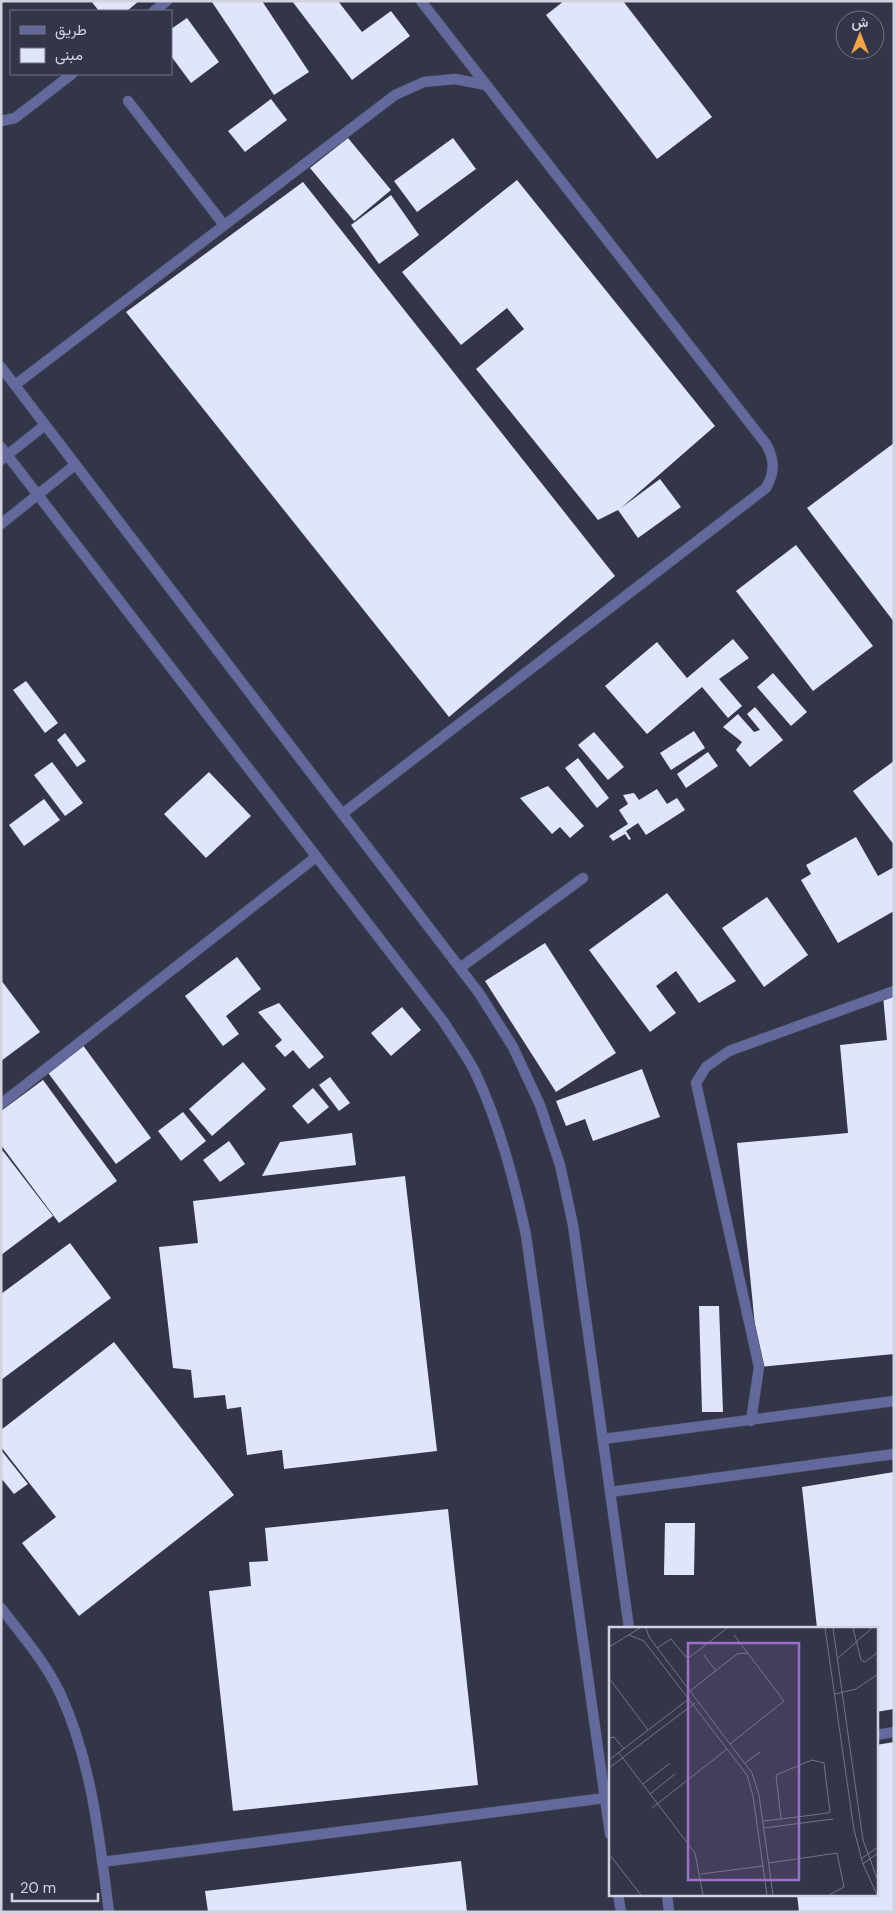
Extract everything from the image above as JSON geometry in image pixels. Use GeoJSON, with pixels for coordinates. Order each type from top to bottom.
{"type":"FeatureCollection","features":[{"type":"Feature","properties":{"kind":"street"},"geometry":{"type":"LineString","coordinates":[[155,10],[167,1]]}},
{"type":"Feature","properties":{"kind":"street"},"geometry":{"type":"LineString","coordinates":[[342,814],[766,488],[772,478],[774,466],[772,454],[766,444],[420,1]]}},
{"type":"Feature","properties":{"kind":"street"},"geometry":{"type":"LineString","coordinates":[[1,121],[15,118],[71,75]]}},
{"type":"Feature","properties":{"kind":"street"},"geometry":{"type":"LineString","coordinates":[[15,385],[394,95],[424,82],[455,79],[486,85]]}},
{"type":"Feature","properties":{"kind":"street"},"geometry":{"type":"LineString","coordinates":[[128,101],[224,225]]}},
{"type":"Feature","properties":{"kind":"street"},"geometry":{"type":"LineString","coordinates":[[1,367],[479,993],[513,1046],[540,1105],[560,1164],[573,1225],[630,1627]]}},
{"type":"Feature","properties":{"kind":"street"},"geometry":{"type":"LineString","coordinates":[[45,425],[3,454],[38,495],[443,1021],[473,1069],[496,1122],[514,1178],[526,1234],[609,1827]]}},
{"type":"Feature","properties":{"kind":"street"},"geometry":{"type":"LineString","coordinates":[[1,524],[75,465]]}},
{"type":"Feature","properties":{"kind":"street"},"geometry":{"type":"LineString","coordinates":[[1,1104],[316,857]]}},
{"type":"Feature","properties":{"kind":"street"},"geometry":{"type":"LineString","coordinates":[[460,968],[583,878]]}},
{"type":"Feature","properties":{"kind":"street"},"geometry":{"type":"LineString","coordinates":[[752,1420],[759,1367],[696,1084],[706,1067],[730,1051],[894,990]]}},
{"type":"Feature","properties":{"kind":"street"},"geometry":{"type":"LineString","coordinates":[[603,1439],[894,1401]]}},
{"type":"Feature","properties":{"kind":"street"},"geometry":{"type":"LineString","coordinates":[[610,1492],[894,1454]]}},
{"type":"Feature","properties":{"kind":"street"},"geometry":{"type":"LineString","coordinates":[[1,1608],[29,1644],[59,1692],[80,1743],[93,1796],[109,1912]]}},
{"type":"Feature","properties":{"kind":"street"},"geometry":{"type":"LineString","coordinates":[[878,1735],[894,1732]]}},
{"type":"Feature","properties":{"kind":"street"},"geometry":{"type":"LineString","coordinates":[[102,1862],[605,1798]]}},
{"type":"Feature","properties":{"kind":"street"},"geometry":{"type":"LineString","coordinates":[[618,1896],[621,1912]]}},
{"type":"Feature","properties":{"kind":"street"},"geometry":{"type":"LineString","coordinates":[[667,1896],[669,1912]]}},
{"type":"Feature","properties":{"kind":"building"},"geometry":{"type":"Polygon","coordinates":[[[91,1],[139,1],[128,10],[98,10],[91,1]]]}},
{"type":"Feature","properties":{"kind":"building"},"geometry":{"type":"Polygon","coordinates":[[[262,1],[309,72],[274,95],[212,2],[262,1]]]}},
{"type":"Feature","properties":{"kind":"building"},"geometry":{"type":"Polygon","coordinates":[[[292,1],[338,1],[362,32],[391,11],[410,36],[352,80],[292,1]]]}},
{"type":"Feature","properties":{"kind":"building"},"geometry":{"type":"Polygon","coordinates":[[[564,1],[623,1],[712,117],[657,159],[546,15],[564,1]]]}},
{"type":"Feature","properties":{"kind":"building"},"geometry":{"type":"Polygon","coordinates":[[[187,18],[219,62],[191,83],[172,57],[172,28],[187,18]]]}},
{"type":"Feature","properties":{"kind":"building"},"geometry":{"type":"Polygon","coordinates":[[[271,99],[287,120],[245,152],[228,131],[271,99]]]}},
{"type":"Feature","properties":{"kind":"building"},"geometry":{"type":"Polygon","coordinates":[[[348,138],[391,190],[354,221],[310,168],[348,138]]]}},
{"type":"Feature","properties":{"kind":"building"},"geometry":{"type":"Polygon","coordinates":[[[453,138],[476,169],[417,212],[394,181],[453,138]]]}},
{"type":"Feature","properties":{"kind":"building"},"geometry":{"type":"Polygon","coordinates":[[[517,180],[715,426],[621,508],[660,479],[681,507],[638,538],[618,510],[598,520],[476,369],[524,329],[507,308],[461,345],[402,272],[517,180]]]}},
{"type":"Feature","properties":{"kind":"building"},"geometry":{"type":"Polygon","coordinates":[[[303,182],[615,576],[449,717],[126,312],[303,182]]]}},
{"type":"Feature","properties":{"kind":"building"},"geometry":{"type":"Polygon","coordinates":[[[391,195],[419,235],[379,264],[351,225],[391,195]]]}},
{"type":"Feature","properties":{"kind":"building"},"geometry":{"type":"Polygon","coordinates":[[[894,443],[894,622],[807,508],[894,443]]]}},
{"type":"Feature","properties":{"kind":"building"},"geometry":{"type":"Polygon","coordinates":[[[796,545],[873,646],[813,691],[736,591],[796,545]]]}},
{"type":"Feature","properties":{"kind":"building"},"geometry":{"type":"Polygon","coordinates":[[[733,639],[749,658],[719,679],[742,706],[728,718],[702,687],[647,734],[605,686],[657,642],[687,678],[733,639]]]}},
{"type":"Feature","properties":{"kind":"building"},"geometry":{"type":"Polygon","coordinates":[[[773,673],[807,712],[791,726],[757,687],[773,673]]]}},
{"type":"Feature","properties":{"kind":"building"},"geometry":{"type":"Polygon","coordinates":[[[26,681],[58,723],[45,733],[13,690],[26,681]]]}},
{"type":"Feature","properties":{"kind":"building"},"geometry":{"type":"Polygon","coordinates":[[[755,707],[783,740],[750,767],[736,750],[742,742],[723,727],[738,714],[754,732],[760,730],[747,714],[755,707]]]}},
{"type":"Feature","properties":{"kind":"building"},"geometry":{"type":"Polygon","coordinates":[[[694,731],[705,748],[671,770],[660,753],[694,731]]]}},
{"type":"Feature","properties":{"kind":"building"},"geometry":{"type":"Polygon","coordinates":[[[594,732],[624,767],[608,780],[578,745],[594,732]]]}},
{"type":"Feature","properties":{"kind":"building"},"geometry":{"type":"Polygon","coordinates":[[[65,733],[86,761],[77,767],[57,740],[65,733]]]}},
{"type":"Feature","properties":{"kind":"building"},"geometry":{"type":"Polygon","coordinates":[[[708,752],[718,766],[686,788],[677,774],[708,752]]]}},
{"type":"Feature","properties":{"kind":"building"},"geometry":{"type":"Polygon","coordinates":[[[578,758],[609,798],[597,808],[565,768],[578,758]]]}},
{"type":"Feature","properties":{"kind":"building"},"geometry":{"type":"Polygon","coordinates":[[[894,761],[894,845],[853,791],[894,761]]]}},
{"type":"Feature","properties":{"kind":"building"},"geometry":{"type":"Polygon","coordinates":[[[52,762],[83,803],[65,816],[34,775],[52,762]]]}},
{"type":"Feature","properties":{"kind":"building"},"geometry":{"type":"Polygon","coordinates":[[[209,772],[251,816],[206,858],[164,814],[209,772]]]}},
{"type":"Feature","properties":{"kind":"building"},"geometry":{"type":"Polygon","coordinates":[[[548,786],[584,826],[570,838],[560,827],[552,834],[520,798],[548,786]]]}},
{"type":"Feature","properties":{"kind":"building"},"geometry":{"type":"Polygon","coordinates":[[[657,789],[667,804],[677,798],[685,810],[646,835],[638,823],[626,831],[631,839],[629,840],[625,834],[613,841],[609,836],[628,824],[619,810],[628,804],[623,795],[634,793],[639,800],[657,789]]]}},
{"type":"Feature","properties":{"kind":"building"},"geometry":{"type":"Polygon","coordinates":[[[44,799],[60,820],[24,846],[9,825],[44,799]]]}},
{"type":"Feature","properties":{"kind":"building"},"geometry":{"type":"Polygon","coordinates":[[[856,837],[878,876],[894,867],[894,911],[838,943],[801,880],[811,874],[806,865],[856,837]]]}},
{"type":"Feature","properties":{"kind":"building"},"geometry":{"type":"Polygon","coordinates":[[[667,893],[736,981],[699,1003],[676,971],[656,986],[676,1013],[650,1032],[589,950],[667,893]]]}},
{"type":"Feature","properties":{"kind":"building"},"geometry":{"type":"Polygon","coordinates":[[[767,897],[808,955],[764,987],[722,928],[767,897]]]}},
{"type":"Feature","properties":{"kind":"building"},"geometry":{"type":"Polygon","coordinates":[[[545,943],[616,1053],[556,1092],[485,981],[545,943]]]}},
{"type":"Feature","properties":{"kind":"building"},"geometry":{"type":"Polygon","coordinates":[[[237,957],[261,989],[226,1016],[239,1034],[223,1046],[185,996],[237,957]]]}},
{"type":"Feature","properties":{"kind":"building"},"geometry":{"type":"Polygon","coordinates":[[[1,980],[40,1032],[1,1061],[1,980]]]}},
{"type":"Feature","properties":{"kind":"building"},"geometry":{"type":"Polygon","coordinates":[[[894,994],[894,1354],[759,1367],[737,1143],[848,1133],[840,1045],[887,1040],[883,995],[894,994]]]}},
{"type":"Feature","properties":{"kind":"building"},"geometry":{"type":"Polygon","coordinates":[[[279,1003],[324,1057],[309,1069],[293,1050],[285,1057],[275,1046],[282,1040],[258,1012],[279,1003]]]}},
{"type":"Feature","properties":{"kind":"building"},"geometry":{"type":"Polygon","coordinates":[[[402,1007],[421,1030],[391,1056],[371,1033],[402,1007]]]}},
{"type":"Feature","properties":{"kind":"building"},"geometry":{"type":"Polygon","coordinates":[[[82,1044],[151,1138],[116,1164],[46,1070],[82,1044]]]}},
{"type":"Feature","properties":{"kind":"building"},"geometry":{"type":"Polygon","coordinates":[[[243,1062],[266,1089],[212,1136],[189,1109],[243,1062]]]}},
{"type":"Feature","properties":{"kind":"building"},"geometry":{"type":"Polygon","coordinates":[[[642,1069],[660,1117],[593,1141],[585,1119],[566,1126],[556,1101],[642,1069]]]}},
{"type":"Feature","properties":{"kind":"building"},"geometry":{"type":"Polygon","coordinates":[[[330,1077],[350,1103],[339,1111],[319,1085],[330,1077]]]}},
{"type":"Feature","properties":{"kind":"building"},"geometry":{"type":"Polygon","coordinates":[[[43,1080],[117,1181],[59,1223],[1,1145],[1,1111],[43,1080]]]}},
{"type":"Feature","properties":{"kind":"building"},"geometry":{"type":"Polygon","coordinates":[[[313,1088],[329,1107],[308,1124],[292,1106],[313,1088]]]}},
{"type":"Feature","properties":{"kind":"building"},"geometry":{"type":"Polygon","coordinates":[[[183,1112],[206,1141],[181,1161],[158,1131],[183,1112]]]}},
{"type":"Feature","properties":{"kind":"building"},"geometry":{"type":"Polygon","coordinates":[[[352,1133],[356,1165],[262,1176],[280,1142],[352,1133]]]}},
{"type":"Feature","properties":{"kind":"building"},"geometry":{"type":"Polygon","coordinates":[[[229,1141],[245,1164],[220,1182],[203,1160],[229,1141]]]}},
{"type":"Feature","properties":{"kind":"building"},"geometry":{"type":"Polygon","coordinates":[[[3,1151],[53,1216],[1,1255],[1,1152],[3,1151]]]}},
{"type":"Feature","properties":{"kind":"building"},"geometry":{"type":"Polygon","coordinates":[[[405,1176],[437,1451],[284,1469],[282,1450],[247,1455],[241,1407],[227,1409],[225,1395],[194,1398],[191,1370],[173,1368],[159,1247],[198,1243],[193,1201],[405,1176]]]}},
{"type":"Feature","properties":{"kind":"building"},"geometry":{"type":"Polygon","coordinates":[[[70,1243],[111,1298],[1,1380],[1,1294],[70,1243]]]}},
{"type":"Feature","properties":{"kind":"building"},"geometry":{"type":"Polygon","coordinates":[[[699,1306],[719,1306],[723,1412],[702,1412],[699,1306]]]}},
{"type":"Feature","properties":{"kind":"building"},"geometry":{"type":"Polygon","coordinates":[[[114,1342],[234,1495],[79,1616],[22,1543],[56,1517],[1,1447],[1,1430],[114,1342]]]}},
{"type":"Feature","properties":{"kind":"building"},"geometry":{"type":"Polygon","coordinates":[[[1,1450],[28,1484],[14,1494],[1,1478],[1,1450]]]}},
{"type":"Feature","properties":{"kind":"building"},"geometry":{"type":"Polygon","coordinates":[[[894,1472],[894,1709],[878,1712],[878,1627],[817,1627],[802,1487],[894,1472]]]}},
{"type":"Feature","properties":{"kind":"building"},"geometry":{"type":"Polygon","coordinates":[[[448,1509],[478,1785],[233,1811],[209,1591],[251,1586],[249,1562],[268,1561],[265,1528],[448,1509]]]}},
{"type":"Feature","properties":{"kind":"building"},"geometry":{"type":"Polygon","coordinates":[[[665,1523],[695,1523],[694,1575],[664,1575],[665,1523]]]}},
{"type":"Feature","properties":{"kind":"building"},"geometry":{"type":"Polygon","coordinates":[[[894,1742],[894,1912],[799,1912],[797,1896],[878,1896],[878,1745],[894,1742]]]}},
{"type":"Feature","properties":{"kind":"building"},"geometry":{"type":"Polygon","coordinates":[[[461,1861],[467,1912],[208,1912],[205,1891],[461,1861]]]}}]}
